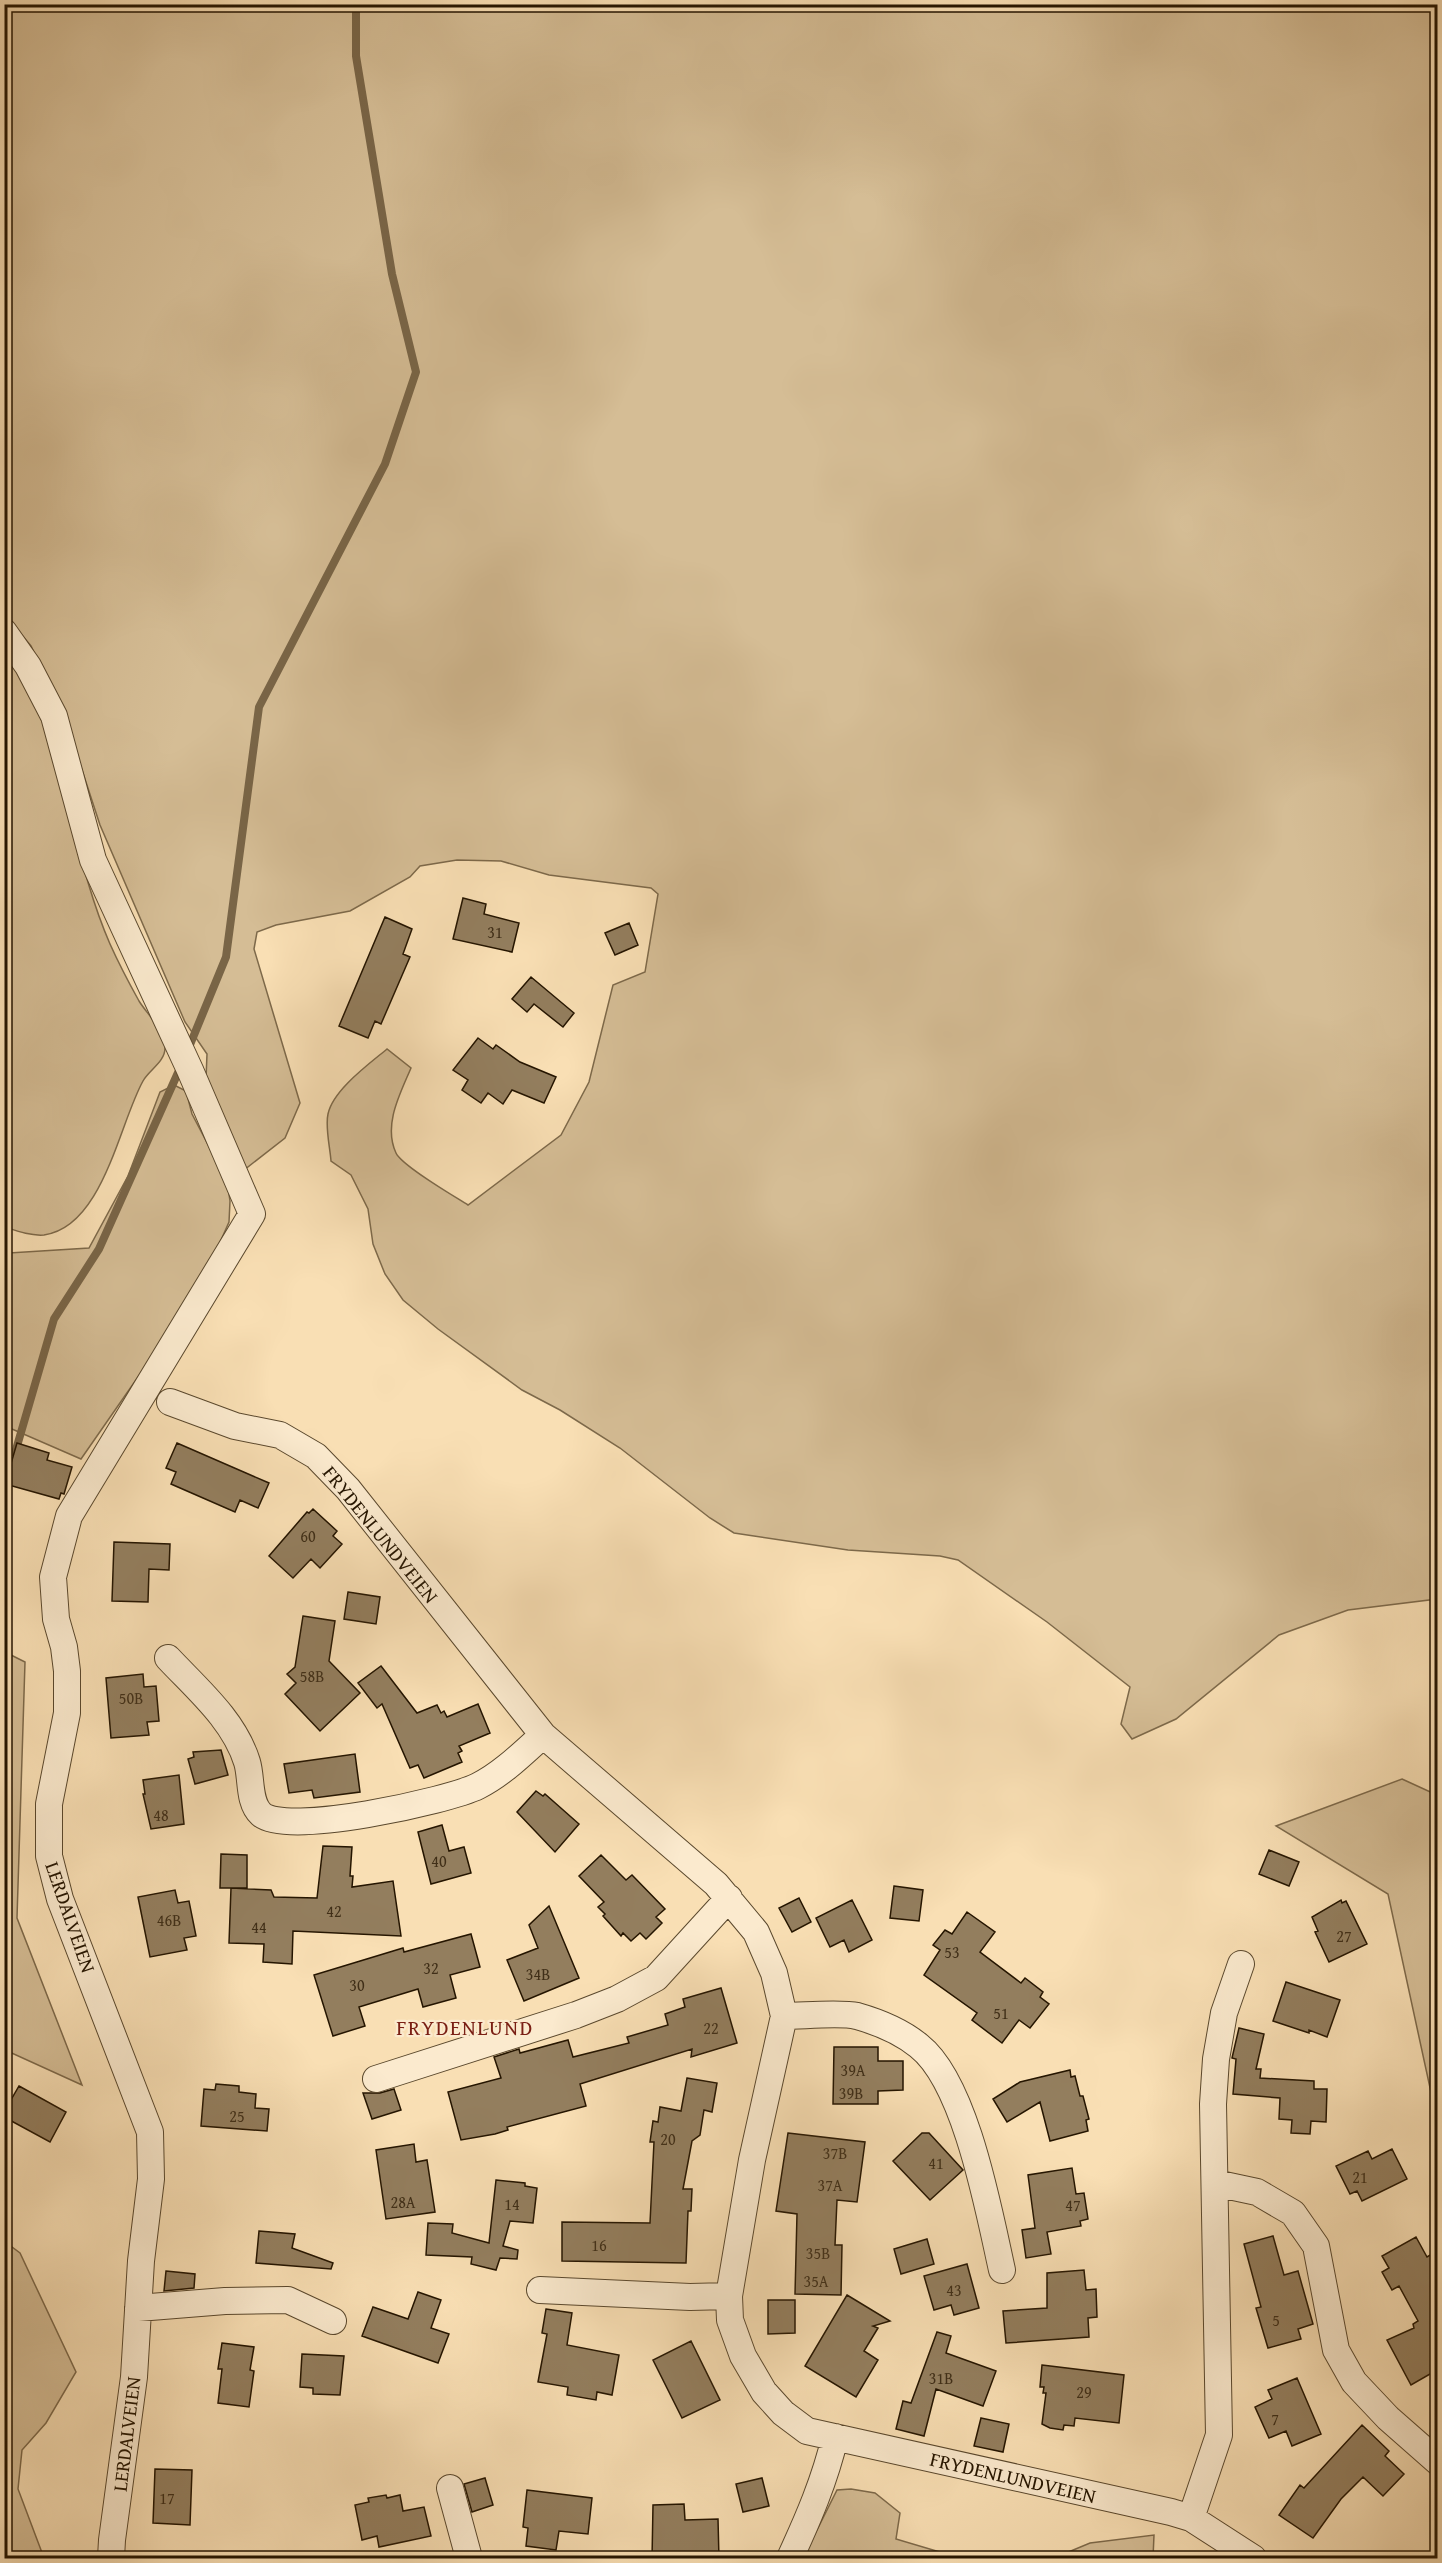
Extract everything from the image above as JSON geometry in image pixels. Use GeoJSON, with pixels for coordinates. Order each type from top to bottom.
{"type":"FeatureCollection","features":[{"type":"Feature","properties":{"kind":"street","name":"LERDALVEIEN"},"geometry":{"type":"LineString","coordinates":[[4,632],[28,666],[54,716],[93,860],[190,1070],[252,1214],[69,1516],[58,1549],[53,1577],[56,1619],[64,1647],[67,1671],[67,1713],[49,1804],[49,1856],[60,1899],[150,2132],[151,2179],[138,2308],[134,2378],[111,2559]]}},
{"type":"Feature","properties":{"kind":"street","name":"FRYDENLUNDVEIEN"},"geometry":{"type":"LineString","coordinates":[[170,1402],[235,1426],[280,1435],[316,1456],[348,1489],[543,1735],[716,1884],[756,1932],[774,1973],[784,2016],[752,2160],[729,2296],[729,2320],[743,2356],[765,2392],[783,2413],[807,2431],[1191,2518],[1253,2559]]}},
{"type":"Feature","properties":{"kind":"street"},"geometry":{"type":"LineString","coordinates":[[168,1658],[229,1724],[247,1762],[254,1804],[260,1814],[269,1820],[304,1822],[338,1818],[456,1796],[480,1785],[543,1735]]}},
{"type":"Feature","properties":{"kind":"street"},"geometry":{"type":"LineString","coordinates":[[376,2079],[576,2015],[617,1999],[656,1978],[729,1898]]}},
{"type":"Feature","properties":{"kind":"street"},"geometry":{"type":"LineString","coordinates":[[1191,2518],[1219,2435],[1213,2104],[1216,2059],[1224,2013],[1241,1964]]}},
{"type":"Feature","properties":{"kind":"street"},"geometry":{"type":"LineString","coordinates":[[784,2016],[855,2016],[885,2026],[920,2046],[939,2071],[954,2098],[981,2172],[1002,2270]]}},
{"type":"Feature","properties":{"kind":"street"},"geometry":{"type":"LineString","coordinates":[[1215,2183],[1257,2192],[1293,2213],[1316,2246],[1336,2350],[1354,2382],[1388,2418],[1437,2462]]}},
{"type":"Feature","properties":{"kind":"street"},"geometry":{"type":"LineString","coordinates":[[540,2290],[690,2297],[729,2296]]}},
{"type":"Feature","properties":{"kind":"street"},"geometry":{"type":"LineString","coordinates":[[138,2308],[225,2301],[288,2300],[333,2321]]}},
{"type":"Feature","properties":{"kind":"street"},"geometry":{"type":"LineString","coordinates":[[790,2559],[813,2510],[835,2437]]}},
{"type":"Feature","properties":{"kind":"street"},"geometry":{"type":"LineString","coordinates":[[450,2488],[468,2559]]}},
{"type":"Feature","properties":{"kind":"shaded area"},"geometry":{"type":"Polygon","coordinates":[[[4,5],[1437,5],[1438,1316],[1435,1411],[1438,1428],[1437,1599],[1348,1610],[1279,1635],[1176,1719],[1132,1739],[1121,1724],[1130,1687],[1047,1622],[958,1560],[940,1556],[848,1550],[734,1533],[710,1518],[620,1448],[560,1410],[522,1390],[438,1329],[403,1300],[385,1274],[373,1244],[368,1209],[351,1175],[331,1161],[327,1125],[331,1105],[353,1078],[387,1049],[411,1068],[394,1110],[392,1121],[392,1142],[396,1153],[418,1173],[468,1205],[561,1135],[589,1082],[613,985],[645,972],[658,894],[651,888],[549,875],[501,861],[457,860],[420,866],[410,877],[350,911],[276,925],[257,932],[254,949],[300,1103],[285,1138],[244,1170],[206,1079],[207,1054],[185,1022],[100,825],[65,718],[31,646],[5,615],[4,5]]]}},
{"type":"Feature","properties":{"kind":"shaded area"},"geometry":{"type":"Polygon","coordinates":[[[5,647],[45,728],[91,891],[110,944],[139,1001],[159,1030],[165,1048],[160,1062],[143,1081],[107,1171],[95,1194],[81,1214],[64,1228],[44,1235],[29,1234],[5,1227],[5,647]]]}},
{"type":"Feature","properties":{"kind":"shaded area"},"geometry":{"type":"Polygon","coordinates":[[[174,1085],[186,1091],[192,1114],[227,1181],[230,1201],[229,1222],[217,1249],[154,1354],[81,1459],[5,1426],[5,1250],[9,1253],[89,1248],[128,1176],[160,1092],[174,1085]]]}},
{"type":"Feature","properties":{"kind":"shaded area"},"geometry":{"type":"Polygon","coordinates":[[[5,1652],[25,1662],[17,1918],[82,2085],[5,2050],[5,1652]]]}},
{"type":"Feature","properties":{"kind":"shaded area"},"geometry":{"type":"Polygon","coordinates":[[[1402,1779],[1437,1795],[1437,2120],[1388,1894],[1276,1826],[1402,1779]]]}},
{"type":"Feature","properties":{"kind":"shaded area"},"geometry":{"type":"Polygon","coordinates":[[[4,2241],[20,2253],[76,2372],[46,2423],[22,2450],[18,2489],[44,2558],[5,2558],[4,2241]]]}},
{"type":"Feature","properties":{"kind":"shaded area"},"geometry":{"type":"Polygon","coordinates":[[[851,2489],[875,2493],[900,2513],[896,2539],[960,2558],[803,2558],[837,2490],[851,2489]]]}},
{"type":"Feature","properties":{"kind":"shaded area"},"geometry":{"type":"Polygon","coordinates":[[[1154,2535],[1153,2558],[1054,2558],[1090,2543],[1154,2535]]]}},
{"type":"Feature","properties":{"kind":"building"},"geometry":{"type":"Polygon","coordinates":[[[463,898],[486,904],[484,914],[519,923],[512,952],[453,939],[463,898]]]}},
{"type":"Feature","properties":{"kind":"building"},"geometry":{"type":"Polygon","coordinates":[[[385,917],[412,929],[403,954],[410,957],[381,1024],[375,1021],[368,1038],[339,1026],[385,917]]]}},
{"type":"Feature","properties":{"kind":"building"},"geometry":{"type":"Polygon","coordinates":[[[629,923],[638,945],[615,955],[605,933],[629,923]]]}},
{"type":"Feature","properties":{"kind":"building"},"geometry":{"type":"Polygon","coordinates":[[[531,977],[574,1013],[563,1027],[534,1004],[527,1012],[512,999],[531,977]]]}},
{"type":"Feature","properties":{"kind":"building"},"geometry":{"type":"Polygon","coordinates":[[[478,1038],[493,1049],[496,1045],[520,1062],[556,1077],[544,1103],[512,1090],[503,1104],[488,1093],[481,1103],[462,1090],[468,1080],[453,1070],[478,1038]]]}},
{"type":"Feature","properties":{"kind":"building"},"geometry":{"type":"Polygon","coordinates":[[[17,1443],[49,1453],[47,1460],[72,1467],[64,1494],[61,1493],[59,1499],[5,1484],[17,1443]]]}},
{"type":"Feature","properties":{"kind":"building"},"geometry":{"type":"Polygon","coordinates":[[[177,1443],[269,1483],[258,1508],[240,1500],[235,1512],[171,1484],[176,1472],[166,1468],[177,1443]]]}},
{"type":"Feature","properties":{"kind":"building"},"geometry":{"type":"Polygon","coordinates":[[[313,1509],[337,1531],[333,1536],[342,1544],[320,1568],[311,1559],[293,1578],[269,1556],[307,1512],[313,1509]]]}},
{"type":"Feature","properties":{"kind":"building"},"geometry":{"type":"Polygon","coordinates":[[[114,1542],[170,1544],[169,1570],[149,1569],[148,1602],[112,1601],[114,1542]]]}},
{"type":"Feature","properties":{"kind":"building"},"geometry":{"type":"Polygon","coordinates":[[[348,1592],[380,1597],[376,1624],[344,1619],[348,1592]]]}},
{"type":"Feature","properties":{"kind":"building"},"geometry":{"type":"Polygon","coordinates":[[[303,1616],[335,1621],[329,1661],[360,1693],[320,1731],[285,1694],[296,1683],[287,1674],[295,1667],[303,1616]]]}},
{"type":"Feature","properties":{"kind":"building"},"geometry":{"type":"Polygon","coordinates":[[[381,1666],[417,1713],[437,1705],[441,1713],[444,1711],[447,1717],[478,1704],[490,1733],[459,1746],[462,1751],[458,1753],[462,1762],[424,1778],[418,1765],[410,1768],[382,1704],[377,1708],[358,1683],[381,1666]]]}},
{"type":"Feature","properties":{"kind":"building"},"geometry":{"type":"Polygon","coordinates":[[[143,1674],[144,1687],[156,1686],[159,1721],[147,1722],[149,1735],[111,1738],[106,1678],[143,1674]]]}},
{"type":"Feature","properties":{"kind":"building"},"geometry":{"type":"Polygon","coordinates":[[[221,1750],[228,1775],[195,1784],[188,1759],[194,1757],[193,1752],[221,1750]]]}},
{"type":"Feature","properties":{"kind":"building"},"geometry":{"type":"Polygon","coordinates":[[[355,1754],[360,1792],[314,1798],[312,1790],[289,1793],[284,1764],[355,1754]]]}},
{"type":"Feature","properties":{"kind":"building"},"geometry":{"type":"Polygon","coordinates":[[[179,1775],[184,1824],[151,1829],[143,1794],[145,1794],[143,1780],[179,1775]]]}},
{"type":"Feature","properties":{"kind":"building"},"geometry":{"type":"Polygon","coordinates":[[[536,1791],[543,1796],[545,1794],[579,1824],[555,1852],[517,1812],[536,1791]]]}},
{"type":"Feature","properties":{"kind":"building"},"geometry":{"type":"Polygon","coordinates":[[[442,1825],[449,1851],[464,1847],[471,1873],[431,1884],[418,1832],[442,1825]]]}},
{"type":"Feature","properties":{"kind":"building"},"geometry":{"type":"Polygon","coordinates":[[[323,1846],[352,1847],[350,1876],[353,1876],[352,1887],[393,1881],[401,1936],[293,1931],[292,1964],[263,1962],[264,1944],[229,1943],[231,1888],[271,1890],[274,1897],[317,1898],[323,1846]]]}},
{"type":"Feature","properties":{"kind":"building"},"geometry":{"type":"Polygon","coordinates":[[[1269,1850],[1299,1862],[1289,1886],[1259,1874],[1269,1850]]]}},
{"type":"Feature","properties":{"kind":"building"},"geometry":{"type":"Polygon","coordinates":[[[221,1854],[247,1855],[247,1888],[220,1888],[221,1854]]]}},
{"type":"Feature","properties":{"kind":"building"},"geometry":{"type":"Polygon","coordinates":[[[601,1855],[626,1880],[632,1875],[665,1909],[656,1917],[662,1923],[646,1939],[640,1933],[631,1941],[623,1933],[621,1936],[598,1907],[604,1902],[579,1876],[601,1855]]]}},
{"type":"Feature","properties":{"kind":"building"},"geometry":{"type":"Polygon","coordinates":[[[894,1886],[923,1890],[919,1921],[890,1918],[894,1886]]]}},
{"type":"Feature","properties":{"kind":"building"},"geometry":{"type":"Polygon","coordinates":[[[175,1890],[178,1903],[189,1901],[196,1936],[184,1938],[187,1950],[150,1957],[138,1897],[175,1890]]]}},
{"type":"Feature","properties":{"kind":"building"},"geometry":{"type":"Polygon","coordinates":[[[799,1898],[811,1922],[792,1932],[779,1908],[799,1898]]]}},
{"type":"Feature","properties":{"kind":"building"},"geometry":{"type":"Polygon","coordinates":[[[852,1900],[872,1940],[849,1952],[844,1940],[830,1947],[816,1918],[852,1900]]]}},
{"type":"Feature","properties":{"kind":"building"},"geometry":{"type":"Polygon","coordinates":[[[1341,1900],[1342,1903],[1346,1901],[1367,1944],[1329,1962],[1315,1932],[1318,1931],[1312,1917],[1341,1900]]]}},
{"type":"Feature","properties":{"kind":"building"},"geometry":{"type":"Polygon","coordinates":[[[549,1906],[579,1978],[524,2001],[507,1960],[538,1948],[529,1925],[549,1906]]]}},
{"type":"Feature","properties":{"kind":"building"},"geometry":{"type":"Polygon","coordinates":[[[967,1912],[995,1932],[980,1952],[1021,1983],[1025,1978],[1043,1992],[1040,1997],[1049,2004],[1030,2028],[1019,2020],[1002,2043],[972,2020],[977,2013],[924,1975],[940,1950],[933,1945],[945,1930],[952,1934],[967,1912]]]}},
{"type":"Feature","properties":{"kind":"building"},"geometry":{"type":"Polygon","coordinates":[[[471,1934],[480,1967],[450,1975],[456,1998],[423,2007],[418,1989],[359,2007],[365,2026],[333,2036],[314,1975],[403,1948],[404,1952],[471,1934]]]}},
{"type":"Feature","properties":{"kind":"building"},"geometry":{"type":"Polygon","coordinates":[[[1286,1982],[1340,2000],[1327,2037],[1273,2021],[1286,1982]]]}},
{"type":"Feature","properties":{"kind":"building"},"geometry":{"type":"Polygon","coordinates":[[[721,1988],[737,2043],[691,2057],[692,2049],[580,2084],[586,2106],[507,2127],[508,2130],[495,2134],[461,2140],[448,2092],[501,2078],[494,2057],[519,2049],[520,2053],[568,2040],[573,2057],[629,2043],[627,2037],[668,2025],[665,2014],[685,2007],[683,1999],[721,1988]]]}},
{"type":"Feature","properties":{"kind":"building"},"geometry":{"type":"Polygon","coordinates":[[[1239,2028],[1264,2034],[1256,2069],[1261,2069],[1260,2078],[1314,2081],[1314,2089],[1327,2089],[1326,2122],[1311,2121],[1310,2134],[1291,2133],[1292,2120],[1279,2119],[1280,2098],[1233,2094],[1236,2059],[1232,2058],[1239,2028]]]}},
{"type":"Feature","properties":{"kind":"building"},"geometry":{"type":"Polygon","coordinates":[[[834,2047],[878,2047],[878,2061],[903,2061],[903,2090],[878,2091],[878,2104],[833,2104],[834,2047]]]}},
{"type":"Feature","properties":{"kind":"building"},"geometry":{"type":"Polygon","coordinates":[[[1070,2070],[1071,2077],[1075,2076],[1080,2096],[1083,2096],[1089,2119],[1086,2120],[1088,2131],[1050,2141],[1040,2102],[1007,2122],[993,2099],[1020,2082],[1070,2070]]]}},
{"type":"Feature","properties":{"kind":"building"},"geometry":{"type":"Polygon","coordinates":[[[687,2078],[717,2083],[712,2112],[704,2110],[700,2135],[692,2141],[683,2189],[692,2189],[691,2211],[688,2211],[686,2263],[562,2261],[562,2222],[650,2223],[654,2142],[650,2142],[653,2121],[658,2122],[660,2107],[681,2111],[687,2078]]]}},
{"type":"Feature","properties":{"kind":"building"},"geometry":{"type":"Polygon","coordinates":[[[216,2084],[239,2086],[239,2092],[256,2094],[255,2108],[269,2109],[267,2131],[201,2126],[204,2089],[215,2090],[216,2084]]]}},
{"type":"Feature","properties":{"kind":"building"},"geometry":{"type":"Polygon","coordinates":[[[19,2086],[66,2112],[50,2142],[4,2117],[4,2112],[19,2086]]]}},
{"type":"Feature","properties":{"kind":"building"},"geometry":{"type":"Polygon","coordinates":[[[394,2089],[401,2110],[372,2119],[363,2093],[380,2093],[394,2089]]]}},
{"type":"Feature","properties":{"kind":"building"},"geometry":{"type":"Polygon","coordinates":[[[788,2133],[865,2142],[857,2202],[837,2200],[835,2245],[842,2245],[841,2295],[795,2294],[797,2214],[776,2211],[788,2133]]]}},
{"type":"Feature","properties":{"kind":"building"},"geometry":{"type":"Polygon","coordinates":[[[922,2133],[929,2133],[963,2170],[930,2200],[893,2161],[922,2133]]]}},
{"type":"Feature","properties":{"kind":"building"},"geometry":{"type":"Polygon","coordinates":[[[414,2144],[416,2162],[427,2160],[435,2212],[386,2219],[376,2150],[414,2144]]]}},
{"type":"Feature","properties":{"kind":"building"},"geometry":{"type":"Polygon","coordinates":[[[1392,2149],[1407,2179],[1362,2201],[1357,2191],[1350,2194],[1336,2166],[1368,2151],[1372,2159],[1392,2149]]]}},
{"type":"Feature","properties":{"kind":"building"},"geometry":{"type":"Polygon","coordinates":[[[1072,2168],[1076,2194],[1084,2193],[1088,2219],[1080,2221],[1081,2226],[1047,2232],[1051,2254],[1026,2258],[1022,2230],[1035,2228],[1028,2175],[1072,2168]]]}},
{"type":"Feature","properties":{"kind":"building"},"geometry":{"type":"Polygon","coordinates":[[[496,2180],[525,2183],[525,2186],[537,2188],[533,2223],[510,2221],[503,2246],[518,2250],[517,2259],[500,2258],[496,2270],[471,2264],[472,2257],[426,2255],[428,2223],[453,2224],[452,2233],[489,2243],[496,2180]]]}},
{"type":"Feature","properties":{"kind":"building"},"geometry":{"type":"Polygon","coordinates":[[[259,2231],[295,2234],[292,2248],[333,2263],[331,2269],[256,2263],[259,2231]]]}},
{"type":"Feature","properties":{"kind":"building"},"geometry":{"type":"Polygon","coordinates":[[[1273,2236],[1284,2275],[1298,2271],[1313,2324],[1298,2329],[1301,2339],[1268,2348],[1256,2308],[1261,2307],[1244,2244],[1273,2236]]]}},
{"type":"Feature","properties":{"kind":"building"},"geometry":{"type":"Polygon","coordinates":[[[1416,2237],[1427,2257],[1437,2251],[1437,2370],[1411,2385],[1387,2340],[1414,2328],[1413,2324],[1418,2321],[1399,2286],[1392,2290],[1382,2272],[1389,2268],[1382,2256],[1416,2237]]]}},
{"type":"Feature","properties":{"kind":"building"},"geometry":{"type":"Polygon","coordinates":[[[927,2239],[934,2264],[901,2274],[894,2249],[927,2239]]]}},
{"type":"Feature","properties":{"kind":"building"},"geometry":{"type":"Polygon","coordinates":[[[967,2264],[979,2308],[954,2315],[951,2305],[934,2310],[924,2276],[967,2264]]]}},
{"type":"Feature","properties":{"kind":"building"},"geometry":{"type":"Polygon","coordinates":[[[1084,2270],[1086,2290],[1096,2289],[1097,2317],[1088,2318],[1089,2337],[1006,2343],[1003,2311],[1047,2308],[1047,2273],[1084,2270]]]}},
{"type":"Feature","properties":{"kind":"building"},"geometry":{"type":"Polygon","coordinates":[[[166,2271],[195,2274],[194,2288],[164,2291],[166,2271]]]}},
{"type":"Feature","properties":{"kind":"building"},"geometry":{"type":"Polygon","coordinates":[[[418,2292],[441,2300],[431,2328],[449,2334],[438,2363],[362,2336],[373,2307],[408,2319],[418,2292]]]}},
{"type":"Feature","properties":{"kind":"building"},"geometry":{"type":"Polygon","coordinates":[[[847,2295],[890,2321],[873,2326],[878,2328],[864,2351],[878,2360],[856,2397],[805,2366],[847,2295]]]}},
{"type":"Feature","properties":{"kind":"building"},"geometry":{"type":"Polygon","coordinates":[[[768,2300],[795,2300],[795,2333],[768,2334],[768,2300]]]}},
{"type":"Feature","properties":{"kind":"building"},"geometry":{"type":"Polygon","coordinates":[[[546,2309],[572,2313],[567,2345],[619,2355],[612,2395],[597,2392],[596,2400],[567,2395],[568,2387],[538,2382],[547,2334],[542,2333],[546,2309]]]}},
{"type":"Feature","properties":{"kind":"building"},"geometry":{"type":"Polygon","coordinates":[[[937,2332],[951,2336],[946,2353],[996,2371],[983,2406],[936,2389],[924,2436],[896,2429],[903,2401],[911,2403],[937,2332]]]}},
{"type":"Feature","properties":{"kind":"building"},"geometry":{"type":"Polygon","coordinates":[[[691,2341],[720,2400],[682,2418],[653,2360],[691,2341]]]}},
{"type":"Feature","properties":{"kind":"building"},"geometry":{"type":"Polygon","coordinates":[[[222,2343],[254,2347],[250,2370],[254,2371],[249,2407],[218,2403],[222,2369],[218,2369],[222,2343]]]}},
{"type":"Feature","properties":{"kind":"building"},"geometry":{"type":"Polygon","coordinates":[[[302,2354],[344,2356],[340,2395],[313,2394],[313,2388],[300,2387],[302,2354]]]}},
{"type":"Feature","properties":{"kind":"building"},"geometry":{"type":"Polygon","coordinates":[[[1042,2365],[1124,2375],[1119,2423],[1075,2418],[1074,2426],[1064,2425],[1063,2430],[1042,2424],[1046,2393],[1043,2393],[1044,2387],[1040,2387],[1042,2365]]]}},
{"type":"Feature","properties":{"kind":"building"},"geometry":{"type":"Polygon","coordinates":[[[1297,2378],[1321,2434],[1292,2446],[1286,2431],[1269,2438],[1255,2407],[1272,2399],[1268,2390],[1297,2378]]]}},
{"type":"Feature","properties":{"kind":"building"},"geometry":{"type":"Polygon","coordinates":[[[981,2418],[1009,2424],[1003,2452],[974,2446],[981,2418]]]}},
{"type":"Feature","properties":{"kind":"building"},"geometry":{"type":"Polygon","coordinates":[[[1362,2425],[1389,2451],[1385,2456],[1404,2474],[1383,2496],[1363,2477],[1341,2499],[1313,2538],[1279,2515],[1300,2485],[1304,2488],[1362,2425]]]}},
{"type":"Feature","properties":{"kind":"building"},"geometry":{"type":"Polygon","coordinates":[[[155,2469],[192,2470],[190,2525],[153,2523],[155,2469]]]}},
{"type":"Feature","properties":{"kind":"building"},"geometry":{"type":"Polygon","coordinates":[[[485,2478],[493,2505],[472,2512],[464,2484],[485,2478]]]}},
{"type":"Feature","properties":{"kind":"building"},"geometry":{"type":"Polygon","coordinates":[[[762,2478],[769,2506],[743,2512],[736,2484],[762,2478]]]}},
{"type":"Feature","properties":{"kind":"building"},"geometry":{"type":"Polygon","coordinates":[[[527,2490],[592,2498],[588,2534],[559,2531],[556,2550],[526,2546],[528,2528],[523,2527],[527,2490]]]}},
{"type":"Feature","properties":{"kind":"building"},"geometry":{"type":"Polygon","coordinates":[[[386,2495],[387,2498],[400,2495],[403,2511],[424,2507],[431,2536],[379,2547],[377,2536],[362,2540],[355,2505],[369,2502],[368,2498],[386,2495]]]}},
{"type":"Feature","properties":{"kind":"building"},"geometry":{"type":"Polygon","coordinates":[[[684,2504],[685,2520],[718,2519],[719,2559],[652,2559],[653,2505],[684,2504]]]}},
{"type":"Feature","properties":{"kind":"waterway"},"geometry":{"type":"LineString","coordinates":[[187,1052],[226,957],[259,707],[385,464],[416,372],[392,274],[356,56],[356,4]]}},
{"type":"Feature","properties":{"kind":"waterway"},"geometry":{"type":"LineString","coordinates":[[15,1453],[54,1319],[99,1249],[181,1066]]}},
{"type":"Feature","properties":{"kind":"waterway"},"geometry":{"type":"LineString","coordinates":[[4,1490],[8,1476]]}},
{"type":"Feature","properties":{"kind":"district","name":"FRYDENLUND"},"geometry":{"type":"Point","coordinates":[465,2027]}}]}
